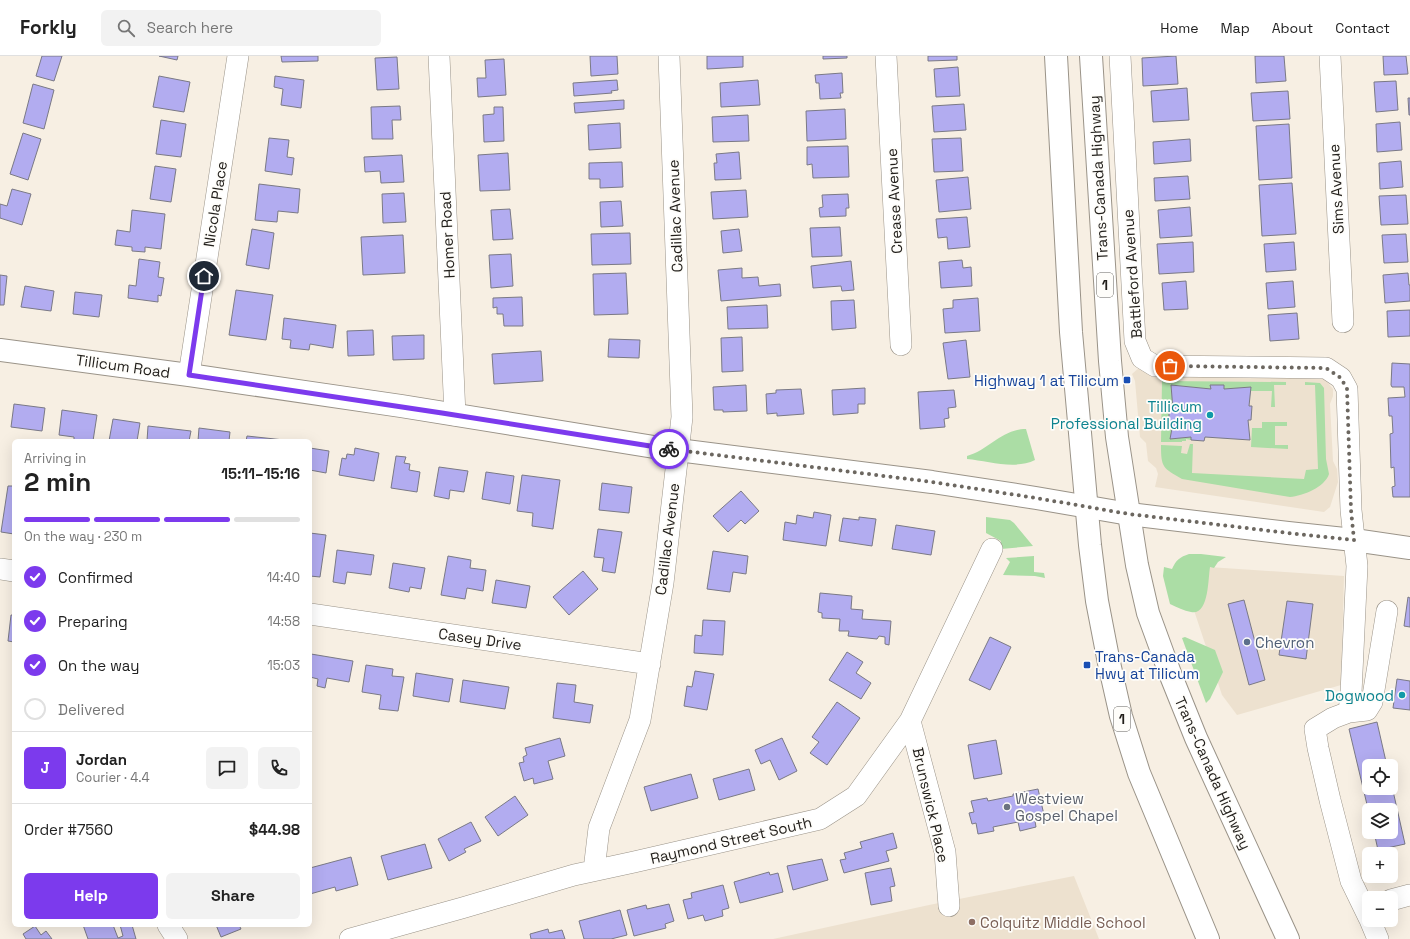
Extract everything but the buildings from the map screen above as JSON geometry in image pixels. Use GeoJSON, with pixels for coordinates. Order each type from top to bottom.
{"type":"FeatureCollection","features":[{"type":"Feature","properties":{"kind":"main road","name":"1"},"geometry":{"type":"LineString","coordinates":[[1056,56],[1071,332],[1086,507],[1097,601],[1121,716],[1138,773],[1203,930]]}},
{"type":"Feature","properties":{"kind":"main road","name":"Trans-Canada Highway"},"geometry":{"type":"LineString","coordinates":[[1091,56],[1110,361],[1117,437],[1134,553],[1148,613],[1171,676],[1196,738],[1288,939]]}},
{"type":"Feature","properties":{"kind":"main road","name":"Tillicum Road"},"geometry":{"type":"LineString","coordinates":[[0,350],[189,375],[678,450],[932,482],[1129,514],[1354,540],[1410,548]]}},
{"type":"Feature","properties":{"kind":"street","name":"Nicola Place"},"geometry":{"type":"LineString","coordinates":[[189,375],[238,56]]}},
{"type":"Feature","properties":{"kind":"street","name":"Homer Road"},"geometry":{"type":"LineString","coordinates":[[439,56],[455,415]]}},
{"type":"Feature","properties":{"kind":"street","name":"Cadillac Avenue"},"geometry":{"type":"LineString","coordinates":[[594,870],[599,828],[640,720],[663,583],[682,417],[669,56]]}},
{"type":"Feature","properties":{"kind":"street","name":"Crease Avenue"},"geometry":{"type":"LineString","coordinates":[[886,56],[900,345]]}},
{"type":"Feature","properties":{"kind":"street","name":"Battleford Avenue"},"geometry":{"type":"LineString","coordinates":[[1120,56],[1135,341],[1142,358],[1155,366],[1326,368],[1341,378],[1347,389],[1351,510],[1354,540]]}},
{"type":"Feature","properties":{"kind":"street","name":"Sims Avenue"},"geometry":{"type":"LineString","coordinates":[[1330,56],[1343,322]]}},
{"type":"Feature","properties":{"kind":"street"},"geometry":{"type":"LineString","coordinates":[[1349,712],[1357,566],[1354,540]]}},
{"type":"Feature","properties":{"kind":"street","name":"Raymond Street South"},"geometry":{"type":"LineString","coordinates":[[350,939],[594,870],[820,819],[856,796],[910,721],[992,549]]}},
{"type":"Feature","properties":{"kind":"street"},"geometry":{"type":"LineString","coordinates":[[0,569],[12,571]]}},
{"type":"Feature","properties":{"kind":"street"},"geometry":{"type":"LineString","coordinates":[[1362,902],[1351,881],[1330,800],[1315,729],[1333,718],[1349,712],[1367,710],[1372,702],[1387,611]]}},
{"type":"Feature","properties":{"kind":"street","name":"Casey Drive"},"geometry":{"type":"LineString","coordinates":[[312,614],[650,664]]}},
{"type":"Feature","properties":{"kind":"street","name":"Brunswick Place"},"geometry":{"type":"LineString","coordinates":[[910,721],[945,852],[948,898]]}},
{"type":"Feature","properties":{"kind":"street"},"geometry":{"type":"LineString","coordinates":[[1398,898],[1410,895]]}},
{"type":"Feature","properties":{"kind":"street"},"geometry":{"type":"LineString","coordinates":[[169,927],[176,939]]}},
{"type":"Feature","properties":{"kind":"street"},"geometry":{"type":"LineString","coordinates":[[1373,927],[1378,939]]}},
{"type":"Feature","properties":{"kind":"shaded area"},"geometry":{"type":"Polygon","coordinates":[[[1141,366],[1324,378],[1333,389],[1333,396],[1330,404],[1333,461],[1337,469],[1338,482],[1330,507],[1324,512],[1155,487],[1158,474],[1156,468],[1148,461],[1146,443],[1140,437],[1135,381],[1132,374],[1141,366]]]}},
{"type":"Feature","properties":{"kind":"shaded area"},"geometry":{"type":"Polygon","coordinates":[[[1179,565],[1344,576],[1341,685],[1237,715],[1222,695],[1179,565]]]}},
{"type":"Feature","properties":{"kind":"shaded area","name":"Colquitz Middle School"},"geometry":{"type":"Polygon","coordinates":[[[1074,876],[1099,939],[773,939],[929,905],[1074,876]]]}},
{"type":"Feature","properties":{"kind":"green space"},"geometry":{"type":"Polygon","coordinates":[[[1162,381],[1286,382],[1286,385],[1274,385],[1275,407],[1271,407],[1272,391],[1251,391],[1251,387],[1224,389],[1210,386],[1211,389],[1171,385],[1173,410],[1169,410],[1169,423],[1173,423],[1170,439],[1191,437],[1191,440],[1186,439],[1186,441],[1182,442],[1161,442],[1162,381]]]}},
{"type":"Feature","properties":{"kind":"green space"},"geometry":{"type":"Polygon","coordinates":[[[1305,382],[1320,383],[1324,388],[1326,459],[1329,474],[1323,483],[1313,490],[1301,495],[1290,497],[1182,479],[1164,466],[1161,445],[1182,446],[1181,453],[1187,454],[1190,444],[1193,444],[1192,473],[1304,479],[1306,470],[1318,469],[1315,385],[1305,385],[1305,382]]]}},
{"type":"Feature","properties":{"kind":"green space"},"geometry":{"type":"Polygon","coordinates":[[[1262,422],[1287,422],[1287,426],[1275,426],[1275,445],[1288,445],[1288,449],[1251,447],[1252,428],[1262,428],[1262,422]]]}},
{"type":"Feature","properties":{"kind":"green space"},"geometry":{"type":"Polygon","coordinates":[[[1026,429],[1035,460],[1027,463],[1010,465],[967,459],[967,456],[975,453],[1010,432],[1026,429]]]}},
{"type":"Feature","properties":{"kind":"green space"},"geometry":{"type":"Polygon","coordinates":[[[986,517],[1010,520],[1033,546],[1001,549],[1001,541],[986,533],[986,517]]]}},
{"type":"Feature","properties":{"kind":"green space"},"geometry":{"type":"Polygon","coordinates":[[[1189,554],[1226,557],[1218,562],[1214,568],[1210,567],[1208,588],[1204,603],[1197,612],[1186,611],[1170,604],[1163,576],[1164,567],[1172,569],[1179,559],[1189,554]]]}},
{"type":"Feature","properties":{"kind":"green space"},"geometry":{"type":"Polygon","coordinates":[[[1034,556],[1034,572],[1044,573],[1045,578],[1035,576],[1003,575],[1010,562],[1006,558],[1034,556]]]}},
{"type":"Feature","properties":{"kind":"green space"},"geometry":{"type":"Polygon","coordinates":[[[1185,637],[1215,650],[1223,672],[1210,699],[1206,703],[1182,638],[1185,637]]]}},
{"type":"Feature","properties":{"kind":"way so far"},"geometry":{"type":"LineString","coordinates":[[669,449],[932,482],[1129,514],[1354,540],[1351,510],[1347,389],[1341,378],[1326,368],[1170,366]]}},
{"type":"Feature","properties":{"kind":"place","name":"Highway 1 at Tilicum"},"geometry":{"type":"Point","coordinates":[1127,380]}},
{"type":"Feature","properties":{"kind":"place","name":"Tillicum Professional Building"},"geometry":{"type":"Point","coordinates":[1210,415]}},
{"type":"Feature","properties":{"kind":"place","name":"Chevron"},"geometry":{"type":"Point","coordinates":[1247,642]}},
{"type":"Feature","properties":{"kind":"place","name":"Trans-Canada Hwy at Tilicum"},"geometry":{"type":"Point","coordinates":[1087,665]}},
{"type":"Feature","properties":{"kind":"place","name":"Dogwood"},"geometry":{"type":"Point","coordinates":[1402,695]}},
{"type":"Feature","properties":{"kind":"place","name":"Westview Gospel Chapel"},"geometry":{"type":"Point","coordinates":[1007,807]}},
{"type":"Feature","properties":{"kind":"place","name":"Colquitz Middle School"},"geometry":{"type":"Point","coordinates":[972,922]}},
{"type":"Feature","properties":{"kind":"route"},"geometry":{"type":"LineString","coordinates":[[204,276],[189,375],[669,449]]}}]}
